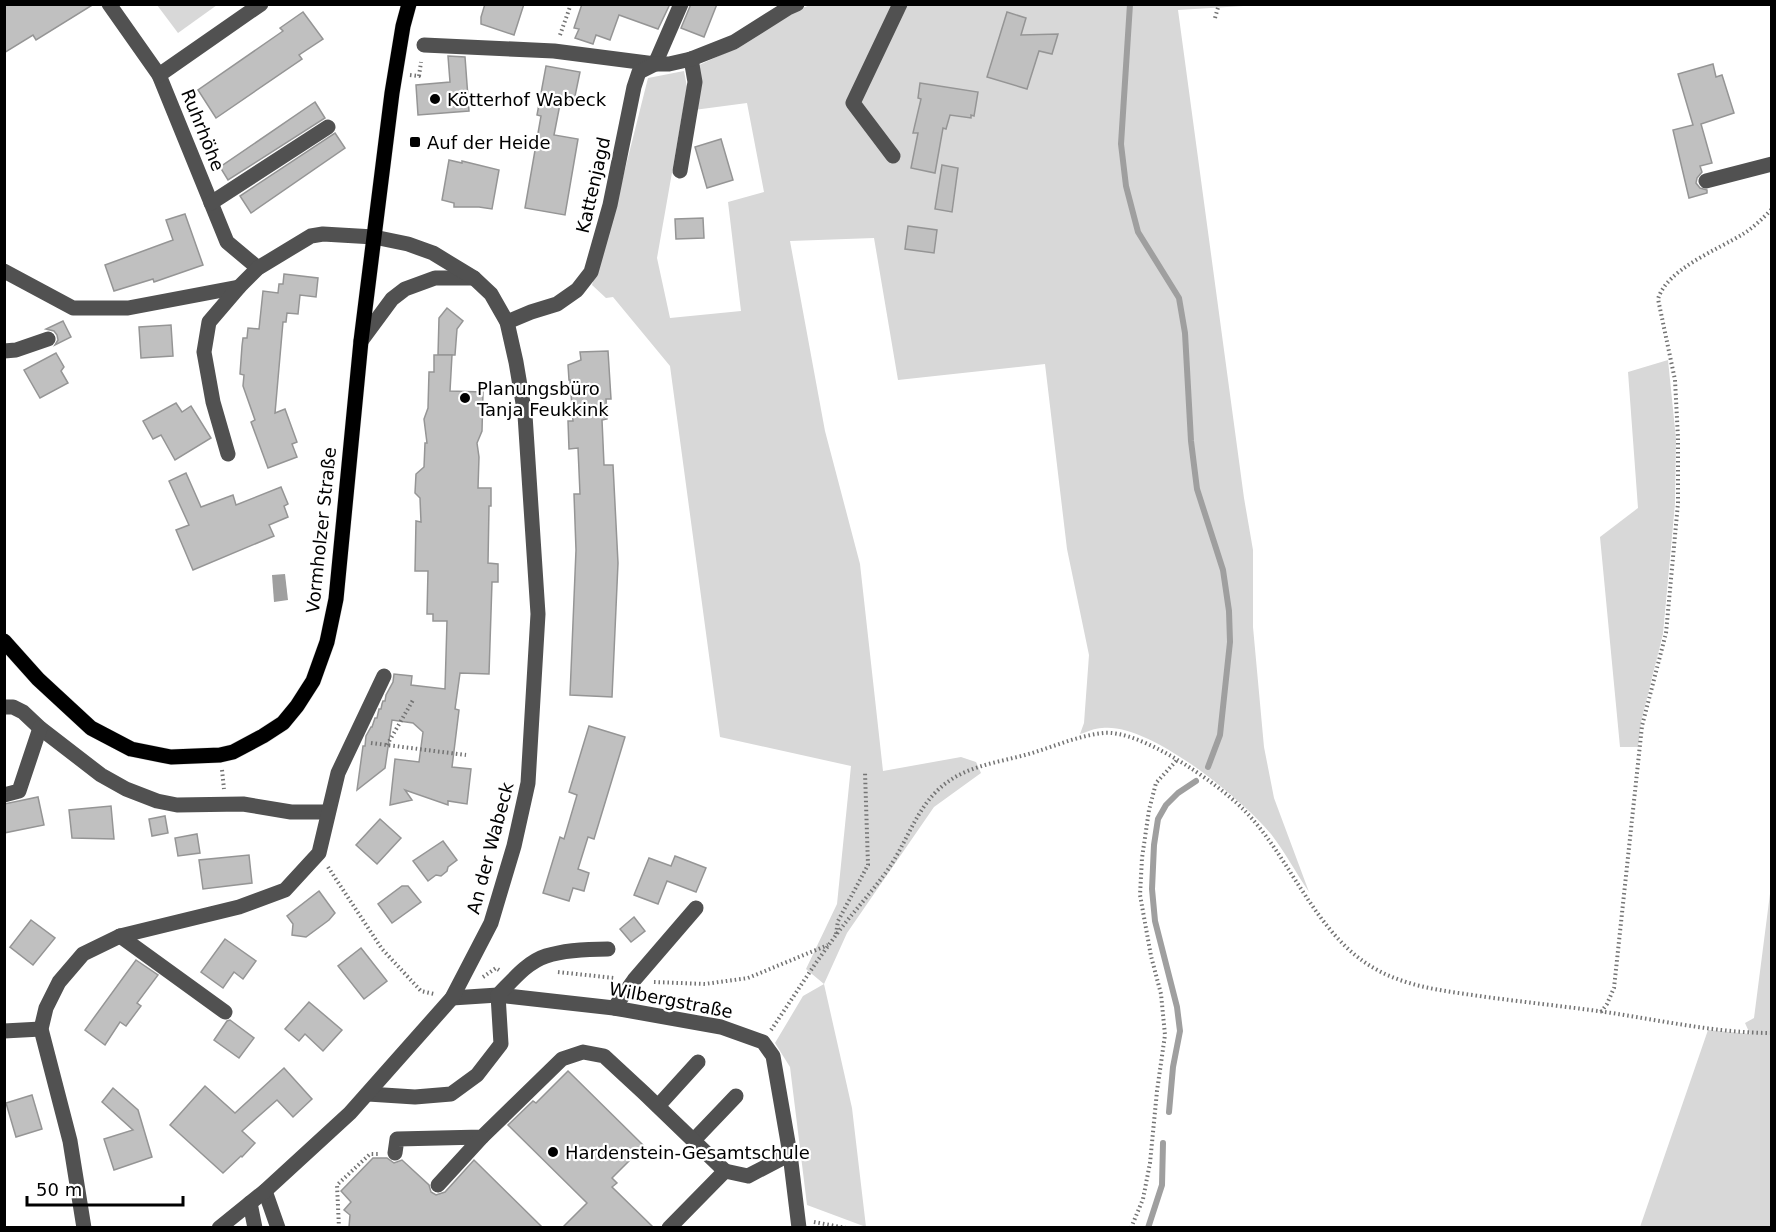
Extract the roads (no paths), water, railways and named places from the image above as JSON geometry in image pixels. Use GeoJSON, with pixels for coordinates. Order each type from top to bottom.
{"type":"FeatureCollection","features":[{"type":"Feature","properties":{"kind":"main road","name":"Vormholzer Straße"},"geometry":{"type":"LineString","coordinates":[[4,641],[39,679],[92,728],[130,749],[171,758],[233,752],[263,736],[283,723],[313,681],[327,642],[336,599],[361,341],[393,84],[409,4]]}},
{"type":"Feature","properties":{"kind":"street","name":"Ruhrhöhe"},"geometry":{"type":"LineString","coordinates":[[109,4],[159,75],[226,242],[258,268]]}},
{"type":"Feature","properties":{"kind":"street"},"geometry":{"type":"LineString","coordinates":[[159,75],[261,4]]}},
{"type":"Feature","properties":{"kind":"street"},"geometry":{"type":"LineString","coordinates":[[655,64],[681,4]]}},
{"type":"Feature","properties":{"kind":"street"},"geometry":{"type":"LineString","coordinates":[[424,45],[554,51],[669,64],[691,59],[734,42],[797,4]]}},
{"type":"Feature","properties":{"kind":"street"},"geometry":{"type":"LineString","coordinates":[[893,156],[853,103],[900,4]]}},
{"type":"Feature","properties":{"kind":"street"},"geometry":{"type":"LineString","coordinates":[[680,171],[695,82],[691,59]]}},
{"type":"Feature","properties":{"kind":"street","name":"Kattenjagd"},"geometry":{"type":"LineString","coordinates":[[507,322],[557,304],[577,290],[591,273],[610,205],[634,87],[639,72],[655,64]]}},
{"type":"Feature","properties":{"kind":"street"},"geometry":{"type":"LineString","coordinates":[[212,203],[328,127]]}},
{"type":"Feature","properties":{"kind":"street"},"geometry":{"type":"LineString","coordinates":[[1706,181],[1772,164]]}},
{"type":"Feature","properties":{"kind":"street","name":"An der Wabeck"},"geometry":{"type":"LineString","coordinates":[[219,1227],[265,1191],[350,1113],[452,998],[491,923],[514,846],[528,783],[538,614],[525,415],[507,322],[491,294],[474,278],[433,253],[408,244],[374,237],[329,234],[311,236],[258,268],[209,322],[204,352],[213,402],[228,454]]}},
{"type":"Feature","properties":{"kind":"street"},"geometry":{"type":"LineString","coordinates":[[4,272],[73,308],[129,308],[239,287]]}},
{"type":"Feature","properties":{"kind":"street"},"geometry":{"type":"LineString","coordinates":[[361,341],[392,299],[405,289],[435,278],[474,278]]}},
{"type":"Feature","properties":{"kind":"street"},"geometry":{"type":"LineString","coordinates":[[4,351],[16,350],[48,339]]}},
{"type":"Feature","properties":{"kind":"street"},"geometry":{"type":"LineString","coordinates":[[84,1227],[70,1141],[41,1029],[46,1008],[59,982],[83,954],[120,936],[239,907],[285,890],[319,853],[338,773],[384,676]]}},
{"type":"Feature","properties":{"kind":"street"},"geometry":{"type":"LineString","coordinates":[[4,707],[12,707],[23,712],[101,775],[126,789],[156,801],[177,805],[243,804],[291,812],[328,812]]}},
{"type":"Feature","properties":{"kind":"street"},"geometry":{"type":"LineString","coordinates":[[4,795],[19,791],[40,728]]}},
{"type":"Feature","properties":{"kind":"street"},"geometry":{"type":"LineString","coordinates":[[614,1008],[634,980],[696,908]]}},
{"type":"Feature","properties":{"kind":"street"},"geometry":{"type":"LineString","coordinates":[[120,936],[225,1012]]}},
{"type":"Feature","properties":{"kind":"street"},"geometry":{"type":"LineString","coordinates":[[368,1094],[415,1097],[451,1094],[477,1075],[501,1044],[498,995],[524,969],[545,956],[588,949],[608,949]]}},
{"type":"Feature","properties":{"kind":"street","name":"Wilbergstraße"},"geometry":{"type":"LineString","coordinates":[[452,998],[498,995],[614,1008],[721,1027],[763,1042],[773,1056],[790,1154]]}},
{"type":"Feature","properties":{"kind":"street"},"geometry":{"type":"LineString","coordinates":[[4,1031],[41,1029]]}},
{"type":"Feature","properties":{"kind":"street"},"geometry":{"type":"LineString","coordinates":[[438,1185],[482,1137],[562,1059],[583,1052],[604,1056],[725,1171],[748,1176],[790,1154],[798,1224]]}},
{"type":"Feature","properties":{"kind":"street"},"geometry":{"type":"LineString","coordinates":[[658,1106],[698,1062]]}},
{"type":"Feature","properties":{"kind":"street"},"geometry":{"type":"LineString","coordinates":[[693,1140],[736,1096]]}},
{"type":"Feature","properties":{"kind":"street"},"geometry":{"type":"LineString","coordinates":[[395,1153],[397,1139],[482,1137]]}},
{"type":"Feature","properties":{"kind":"street"},"geometry":{"type":"LineString","coordinates":[[669,1227],[725,1171]]}},
{"type":"Feature","properties":{"kind":"street"},"geometry":{"type":"LineString","coordinates":[[265,1191],[278,1227]]}},
{"type":"Feature","properties":{"kind":"street"},"geometry":{"type":"LineString","coordinates":[[250,1203],[255,1227]]}},
{"type":"Feature","properties":{"kind":"waterway"},"geometry":{"type":"LineString","coordinates":[[1130,4],[1121,144],[1126,186],[1138,232],[1179,298],[1185,333],[1191,441],[1197,489],[1223,570],[1229,611],[1230,642],[1220,735],[1208,767]]}},
{"type":"Feature","properties":{"kind":"waterway"},"geometry":{"type":"LineString","coordinates":[[1169,1112],[1173,1067],[1180,1031],[1177,1007],[1155,921],[1152,889],[1154,845],[1158,819],[1166,805],[1178,793],[1196,781]]}},
{"type":"Feature","properties":{"kind":"waterway"},"geometry":{"type":"LineString","coordinates":[[1148,1228],[1162,1185],[1163,1143]]}},
{"type":"Feature","properties":{"kind":"place","name":"Kötterhof Wabeck"},"geometry":{"type":"Point","coordinates":[435,99]}},
{"type":"Feature","properties":{"kind":"place","name":"Auf der Heide"},"geometry":{"type":"Point","coordinates":[415,142]}},
{"type":"Feature","properties":{"kind":"place","name":"Planungsbüro Tanja Feukkink"},"geometry":{"type":"Point","coordinates":[465,398]}},
{"type":"Feature","properties":{"kind":"place","name":"Hardenstein-Gesamtschule"},"geometry":{"type":"Point","coordinates":[553,1152]}}]}
